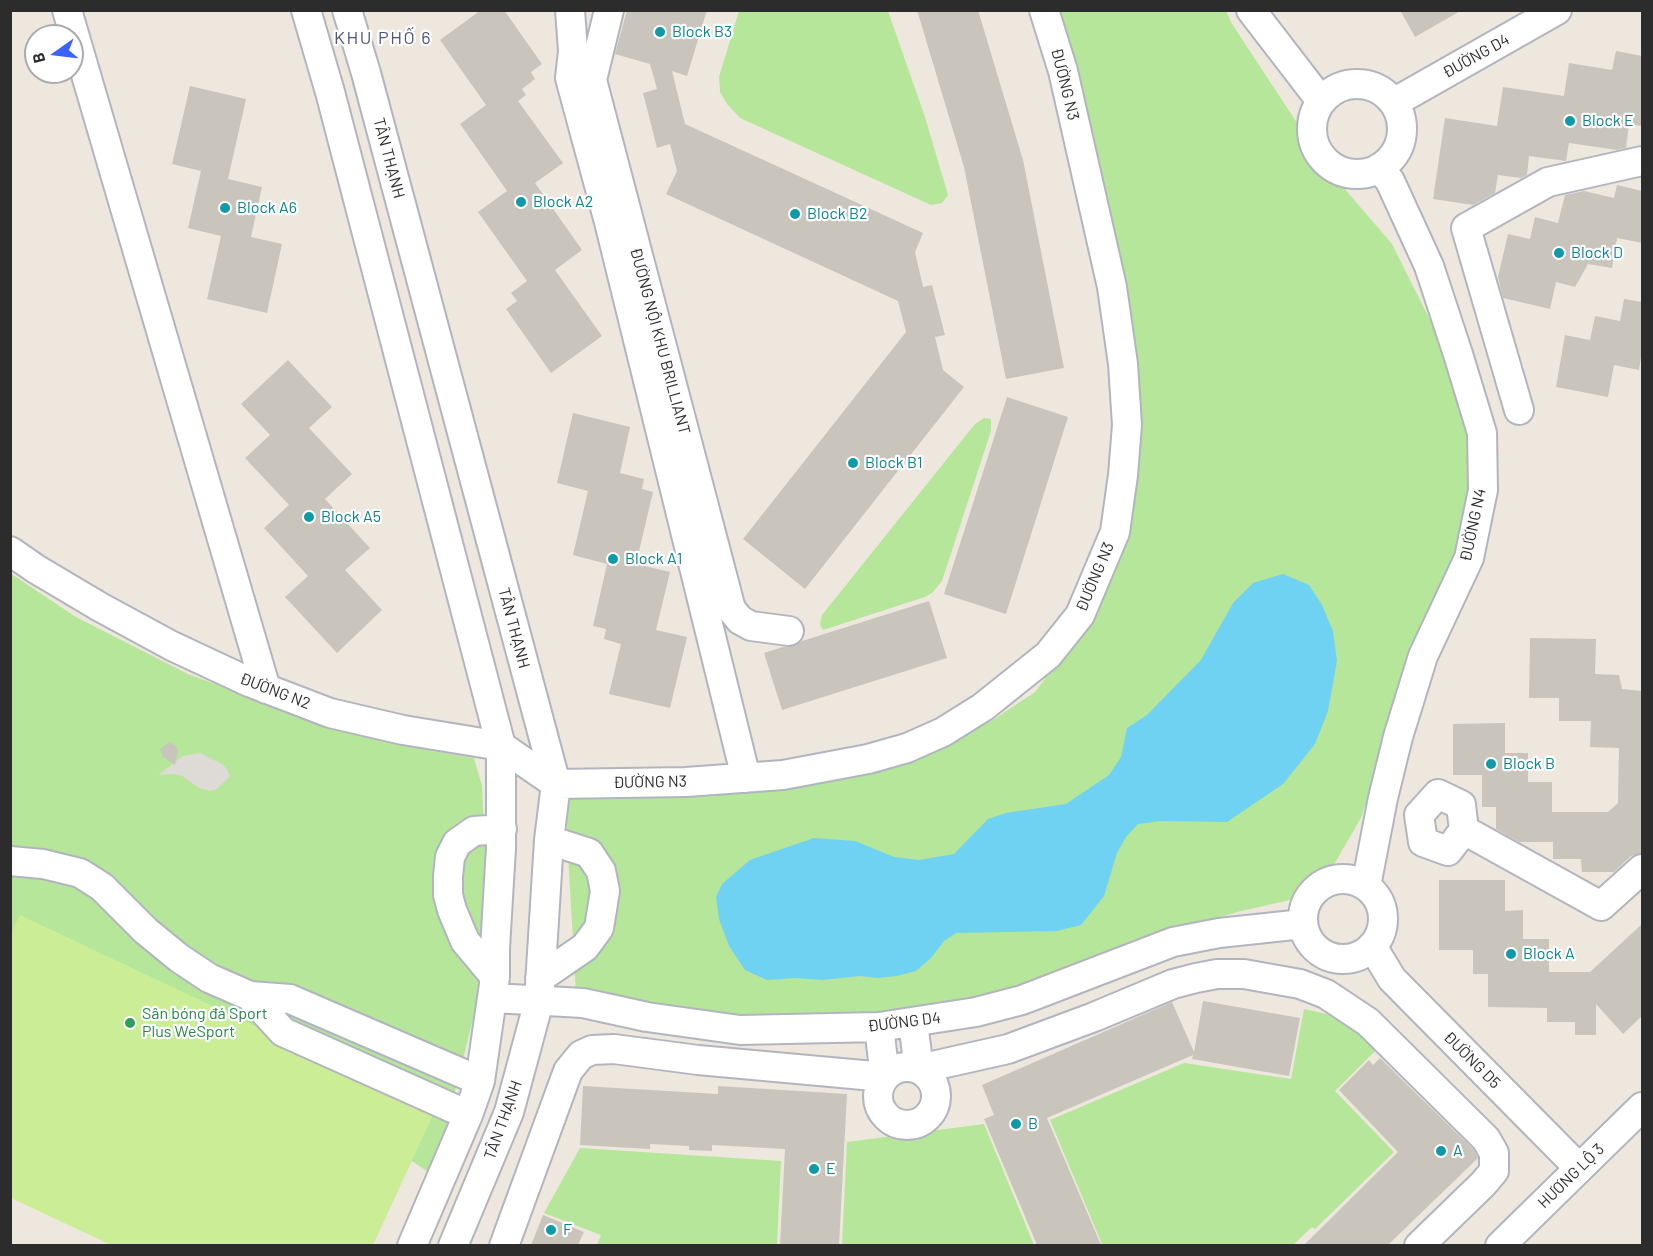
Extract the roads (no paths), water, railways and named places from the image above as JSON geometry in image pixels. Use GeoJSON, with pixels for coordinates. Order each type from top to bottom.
{"type":"FeatureCollection","features":[{"type":"Feature","properties":{"kind":"street"},"geometry":{"type":"LineString","coordinates":[[67,10],[266,689]]}},
{"type":"Feature","properties":{"kind":"street","name":"TÂN THẠNH"},"geometry":{"type":"LineString","coordinates":[[306,10],[330,92],[501,746],[502,830],[494,988],[480,1081],[468,1115],[412,1245]]}},
{"type":"Feature","properties":{"kind":"street","name":"TÂN THẠNH"},"geometry":{"type":"LineString","coordinates":[[347,10],[369,84],[556,784],[549,840],[540,989],[509,1112],[453,1245]]}},
{"type":"Feature","properties":{"kind":"street"},"geometry":{"type":"LineString","coordinates":[[570,10],[573,51],[570,78],[609,222],[746,778]]}},
{"type":"Feature","properties":{"kind":"street","name":"ĐƯỜNG NỘI KHU BRILLIANT"},"geometry":{"type":"LineString","coordinates":[[609,10],[592,80],[731,609],[740,620],[751,626],[789,631]]}},
{"type":"Feature","properties":{"kind":"street","name":"ĐƯỜNG N3"},"geometry":{"type":"LineString","coordinates":[[556,784],[783,775],[828,767],[906,748],[944,732],[983,707],[1048,655],[1080,615],[1115,532],[1127,425],[1123,364],[1112,287],[1063,71],[1044,10]]}},
{"type":"Feature","properties":{"kind":"street"},"geometry":{"type":"LineString","coordinates":[[1251,10],[1321,101]]}},
{"type":"Feature","properties":{"kind":"street","name":"ĐƯỜNG D4"},"geometry":{"type":"LineString","coordinates":[[1395,102],[1557,10]]}},
{"type":"Feature","properties":{"kind":"street"},"geometry":{"type":"LineString","coordinates":[[1351,84],[1366,84],[1381,90],[1395,102],[1400,114],[1402,129],[1400,144],[1393,156],[1379,168],[1370,173],[1355,175],[1341,172],[1328,165],[1319,154],[1312,140],[1311,125],[1315,110],[1321,101],[1336,88],[1351,84]]}},
{"type":"Feature","properties":{"kind":"street"},"geometry":{"type":"LineString","coordinates":[[1519,410],[1466,228],[1548,182],[1642,161]]}},
{"type":"Feature","properties":{"kind":"street","name":"ĐƯỜNG N4"},"geometry":{"type":"LineString","coordinates":[[1366,886],[1383,798],[1398,737],[1423,656],[1469,558],[1483,490],[1482,433],[1447,321],[1429,266],[1390,181],[1379,168]]}},
{"type":"Feature","properties":{"kind":"street","name":"ĐƯỜNG N2"},"geometry":{"type":"LineString","coordinates":[[10,551],[100,607],[172,646],[266,689],[330,712],[403,730],[501,746],[556,784]]}},
{"type":"Feature","properties":{"kind":"street"},"geometry":{"type":"LineString","coordinates":[[1383,798],[1419,815],[1438,794],[1461,805],[1464,830],[1601,906],[1642,869]]}},
{"type":"Feature","properties":{"kind":"street"},"geometry":{"type":"LineString","coordinates":[[494,988],[465,941],[452,910],[448,896],[448,876],[450,857],[457,843],[474,831],[502,830]]}},
{"type":"Feature","properties":{"kind":"street"},"geometry":{"type":"LineString","coordinates":[[540,989],[585,947],[599,928],[605,891],[601,871],[589,853],[549,840]]}},
{"type":"Feature","properties":{"kind":"street"},"geometry":{"type":"LineString","coordinates":[[10,861],[43,864],[80,873],[102,887],[146,931],[209,978],[250,996],[290,999],[480,1081]]}},
{"type":"Feature","properties":{"kind":"street"},"geometry":{"type":"LineString","coordinates":[[1341,878],[1354,880],[1366,886],[1375,896],[1381,908],[1383,922],[1380,935],[1372,946],[1362,954],[1350,958],[1331,957],[1314,947],[1303,924],[1303,911],[1308,898],[1328,881],[1341,878]]}},
{"type":"Feature","properties":{"kind":"street","name":"ĐƯỜNG D4"},"geometry":{"type":"LineString","coordinates":[[494,988],[540,989],[583,1004],[647,1017],[740,1030],[879,1028],[976,1012],[1022,1000],[1173,942],[1219,933],[1303,924]]}},
{"type":"Feature","properties":{"kind":"street","name":"ĐƯỜNG D5"},"geometry":{"type":"LineString","coordinates":[[1372,946],[1392,979],[1580,1167]]}},
{"type":"Feature","properties":{"kind":"street"},"geometry":{"type":"LineString","coordinates":[[913,1023],[920,1070],[933,1082],[936,1101],[927,1118],[919,1123],[900,1124],[891,1120],[879,1104],[880,1085],[892,1071],[901,1068],[920,1070],[1008,1049],[1173,984],[1217,974],[1244,974],[1300,984],[1326,994],[1368,1022],[1486,1139],[1494,1153],[1494,1171],[1419,1245]]}},
{"type":"Feature","properties":{"kind":"street"},"geometry":{"type":"LineString","coordinates":[[250,996],[283,1032],[468,1115]]}},
{"type":"Feature","properties":{"kind":"street"},"geometry":{"type":"LineString","coordinates":[[879,1028],[885,1077]]}},
{"type":"Feature","properties":{"kind":"street"},"geometry":{"type":"LineString","coordinates":[[504,1245],[568,1071],[581,1054],[592,1050],[614,1049],[698,1060],[885,1077]]}},
{"type":"Feature","properties":{"kind":"street","name":"HƯƠNG LỘ 3"},"geometry":{"type":"LineString","coordinates":[[1500,1245],[1642,1107]]}},
{"type":"Feature","properties":{"kind":"street"},"geometry":{"type":"LineString","coordinates":[[488,1163],[529,1179]]}},
{"type":"Feature","properties":{"kind":"water"},"geometry":{"type":"Polygon","coordinates":[[[1283,574],[1309,585],[1322,605],[1333,631],[1337,661],[1328,711],[1315,744],[1283,784],[1227,822],[1161,821],[1138,824],[1126,837],[1117,853],[1104,896],[1081,925],[1057,931],[956,933],[944,941],[931,958],[916,971],[897,976],[767,980],[745,970],[729,946],[719,919],[716,897],[722,884],[750,860],[814,838],[855,841],[894,857],[919,860],[954,854],[988,819],[1006,813],[1066,804],[1109,775],[1121,757],[1127,728],[1147,715],[1201,660],[1233,603],[1253,583],[1283,574]]]}},
{"type":"Feature","properties":{"kind":"place","name":"Block B3"},"geometry":{"type":"Point","coordinates":[660,32]}},
{"type":"Feature","properties":{"kind":"place","name":"Block E"},"geometry":{"type":"Point","coordinates":[1570,121]}},
{"type":"Feature","properties":{"kind":"place","name":"Block A2"},"geometry":{"type":"Point","coordinates":[521,202]}},
{"type":"Feature","properties":{"kind":"place","name":"Block A6"},"geometry":{"type":"Point","coordinates":[225,208]}},
{"type":"Feature","properties":{"kind":"place","name":"Block B2"},"geometry":{"type":"Point","coordinates":[795,214]}},
{"type":"Feature","properties":{"kind":"place","name":"Block D"},"geometry":{"type":"Point","coordinates":[1559,253]}},
{"type":"Feature","properties":{"kind":"place","name":"Block B1"},"geometry":{"type":"Point","coordinates":[853,463]}},
{"type":"Feature","properties":{"kind":"place","name":"Block A5"},"geometry":{"type":"Point","coordinates":[309,517]}},
{"type":"Feature","properties":{"kind":"place","name":"Block A1"},"geometry":{"type":"Point","coordinates":[613,559]}},
{"type":"Feature","properties":{"kind":"place","name":"Block B"},"geometry":{"type":"Point","coordinates":[1491,764]}},
{"type":"Feature","properties":{"kind":"place","name":"Block A"},"geometry":{"type":"Point","coordinates":[1511,954]}},
{"type":"Feature","properties":{"kind":"place","name":"Sân bóng đá Sport Plus WeSport"},"geometry":{"type":"Point","coordinates":[130,1023]}},
{"type":"Feature","properties":{"kind":"place","name":"B"},"geometry":{"type":"Point","coordinates":[1016,1124]}},
{"type":"Feature","properties":{"kind":"place","name":"A"},"geometry":{"type":"Point","coordinates":[1441,1151]}},
{"type":"Feature","properties":{"kind":"place","name":"E"},"geometry":{"type":"Point","coordinates":[814,1169]}},
{"type":"Feature","properties":{"kind":"place","name":"F"},"geometry":{"type":"Point","coordinates":[551,1230]}},
{"type":"Feature","properties":{"kind":"district","name":"KHU PHỐ 6"},"geometry":{"type":"Point","coordinates":[383,38]}}]}
